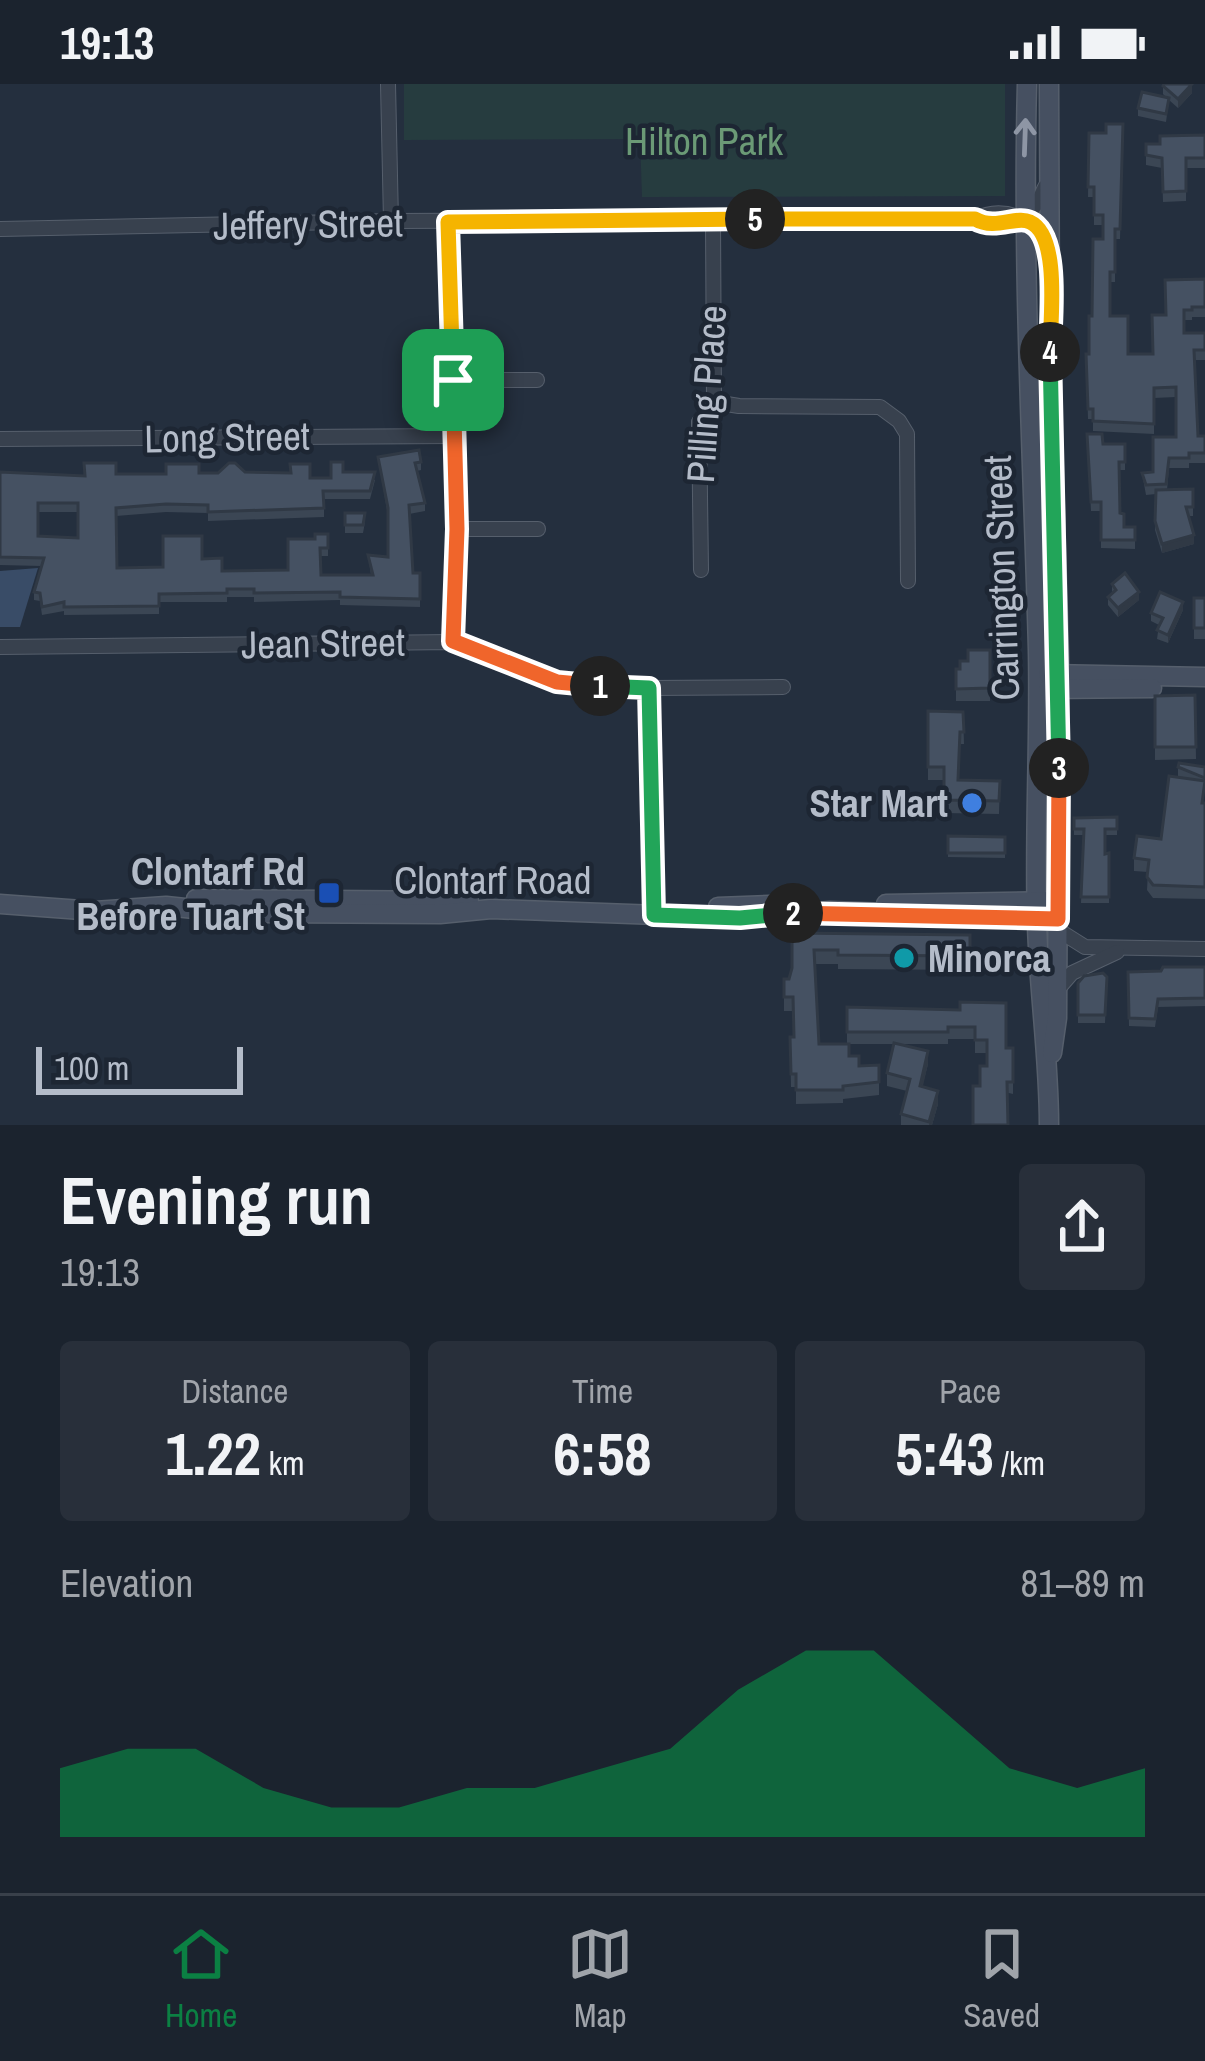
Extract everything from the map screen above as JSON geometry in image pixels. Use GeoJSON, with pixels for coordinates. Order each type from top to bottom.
{"type":"FeatureCollection","features":[{"type":"Feature","properties":{"kind":"main road","name":"Carrington Street"},"geometry":{"type":"LineString","coordinates":[[1027,84],[1023,219],[1038,681],[1037,910],[1041,1014],[1049,1070]]}},
{"type":"Feature","properties":{"kind":"main road","name":"Carrington Street"},"geometry":{"type":"LineString","coordinates":[[1049,84],[1059,681],[1058,989],[1049,1070],[1049,1125]]}},
{"type":"Feature","properties":{"kind":"main road"},"geometry":{"type":"LineString","coordinates":[[1038,681],[1205,677]]}},
{"type":"Feature","properties":{"kind":"main road"},"geometry":{"type":"LineString","coordinates":[[1059,681],[1205,688]]}},
{"type":"Feature","properties":{"kind":"main road","name":"Clontarf Road"},"geometry":{"type":"LineString","coordinates":[[0,892],[85,899],[499,901],[654,912]]}},
{"type":"Feature","properties":{"kind":"main road","name":"Clontarf Road"},"geometry":{"type":"LineString","coordinates":[[0,904],[95,911],[172,906],[232,913],[1037,910],[1058,917]]}},
{"type":"Feature","properties":{"kind":"street"},"geometry":{"type":"LineString","coordinates":[[388,84],[391,221]]}},
{"type":"Feature","properties":{"kind":"street"},"geometry":{"type":"LineString","coordinates":[[1050,174],[1038,204],[1023,219],[1039,228],[1050,248]]}},
{"type":"Feature","properties":{"kind":"street","name":"Jeffery Street"},"geometry":{"type":"LineString","coordinates":[[0,229],[391,221],[975,219],[983,214],[1023,219]]}},
{"type":"Feature","properties":{"kind":"street","name":"Pilling Place"},"geometry":{"type":"LineString","coordinates":[[700,569],[699,422],[714,402],[713,219]]}},
{"type":"Feature","properties":{"kind":"street"},"geometry":{"type":"LineString","coordinates":[[448,222],[457,529],[453,641]]}},
{"type":"Feature","properties":{"kind":"street"},"geometry":{"type":"LineString","coordinates":[[453,380],[537,380]]}},
{"type":"Feature","properties":{"kind":"street"},"geometry":{"type":"LineString","coordinates":[[714,402],[880,407],[899,421],[908,434],[908,581]]}},
{"type":"Feature","properties":{"kind":"street","name":"Long Street"},"geometry":{"type":"LineString","coordinates":[[0,439],[453,436]]}},
{"type":"Feature","properties":{"kind":"street"},"geometry":{"type":"LineString","coordinates":[[457,529],[538,529]]}},
{"type":"Feature","properties":{"kind":"street","name":"Jean Street"},"geometry":{"type":"LineString","coordinates":[[0,647],[453,641],[557,682],[649,688],[783,687]]}},
{"type":"Feature","properties":{"kind":"street"},"geometry":{"type":"LineString","coordinates":[[649,688],[654,912]]}},
{"type":"Feature","properties":{"kind":"street"},"geometry":{"type":"LineString","coordinates":[[1058,917],[1085,947],[1205,949]]}},
{"type":"Feature","properties":{"kind":"street"},"geometry":{"type":"LineString","coordinates":[[1058,989],[1072,974],[1121,950]]}},
{"type":"Feature","properties":{"kind":"green space","name":"Hilton Park"},"geometry":{"type":"Polygon","coordinates":[[[404,84],[1005,84],[1005,196],[642,197],[640,139],[404,140],[404,84]]]}},
{"type":"Feature","properties":{"kind":"water"},"geometry":{"type":"Polygon","coordinates":[[[38,568],[20,627],[0,627],[0,571],[38,568]]]}},
{"type":"Feature","properties":{"kind":"building"},"geometry":{"type":"Polygon","coordinates":[[[1164,84],[1192,84],[1178,99],[1164,84]]]}},
{"type":"Feature","properties":{"kind":"building"},"geometry":{"type":"Polygon","coordinates":[[[1142,92],[1169,98],[1166,114],[1138,108],[1142,92]]]}},
{"type":"Feature","properties":{"kind":"building"},"geometry":{"type":"Polygon","coordinates":[[[1106,124],[1123,124],[1120,229],[1115,229],[1115,272],[1110,272],[1110,316],[1128,316],[1128,354],[1153,354],[1152,315],[1166,315],[1165,280],[1205,279],[1205,307],[1184,310],[1184,333],[1205,333],[1205,350],[1194,350],[1198,436],[1205,436],[1205,453],[1169,458],[1166,484],[1146,485],[1142,473],[1153,472],[1153,437],[1176,437],[1176,387],[1154,388],[1154,424],[1093,421],[1093,409],[1088,409],[1086,354],[1092,316],[1093,239],[1103,239],[1103,215],[1094,215],[1094,187],[1088,187],[1089,133],[1106,133],[1106,124]]]}},
{"type":"Feature","properties":{"kind":"building"},"geometry":{"type":"Polygon","coordinates":[[[1205,135],[1205,158],[1186,158],[1186,191],[1163,192],[1162,158],[1146,155],[1146,144],[1160,144],[1160,136],[1205,135]]]}},
{"type":"Feature","properties":{"kind":"building"},"geometry":{"type":"Polygon","coordinates":[[[1087,434],[1102,434],[1103,444],[1125,444],[1125,462],[1119,462],[1120,513],[1124,527],[1135,527],[1135,540],[1101,540],[1101,502],[1091,502],[1087,434]]]}},
{"type":"Feature","properties":{"kind":"building"},"geometry":{"type":"Polygon","coordinates":[[[419,450],[421,462],[415,463],[425,503],[409,505],[413,573],[420,573],[420,599],[227,589],[227,593],[159,594],[159,606],[64,607],[64,602],[42,607],[40,593],[34,592],[44,558],[0,557],[0,472],[85,476],[84,463],[116,463],[116,474],[166,474],[166,464],[199,464],[199,473],[218,473],[235,463],[245,472],[291,473],[290,464],[310,464],[310,478],[331,478],[331,462],[343,462],[343,472],[375,472],[370,491],[323,491],[324,508],[208,512],[208,505],[166,504],[116,508],[117,568],[163,567],[163,536],[202,536],[202,559],[222,558],[222,571],[288,570],[288,539],[328,534],[328,548],[320,548],[321,575],[373,575],[368,555],[388,557],[388,508],[378,457],[419,450]],[[38,503],[38,536],[78,538],[78,503],[38,503]]]}},
{"type":"Feature","properties":{"kind":"building"},"geometry":{"type":"Polygon","coordinates":[[[1193,489],[1193,507],[1186,507],[1194,535],[1162,544],[1155,521],[1156,490],[1193,489]]]}},
{"type":"Feature","properties":{"kind":"building"},"geometry":{"type":"Polygon","coordinates":[[[345,513],[365,513],[363,525],[345,525],[345,513]]]}},
{"type":"Feature","properties":{"kind":"building"},"geometry":{"type":"Polygon","coordinates":[[[1125,573],[1139,592],[1118,608],[1108,597],[1116,590],[1112,584],[1125,573]]]}},
{"type":"Feature","properties":{"kind":"building"},"geometry":{"type":"Polygon","coordinates":[[[1160,592],[1183,602],[1168,635],[1157,630],[1163,618],[1151,613],[1160,592]]]}},
{"type":"Feature","properties":{"kind":"building"},"geometry":{"type":"Polygon","coordinates":[[[1194,598],[1205,598],[1205,628],[1194,628],[1194,598]]]}},
{"type":"Feature","properties":{"kind":"building"},"geometry":{"type":"Polygon","coordinates":[[[968,650],[990,650],[990,688],[956,689],[956,669],[960,661],[968,661],[968,650]]]}},
{"type":"Feature","properties":{"kind":"building"},"geometry":{"type":"Polygon","coordinates":[[[1195,695],[1196,747],[1155,747],[1155,696],[1195,695]]]}},
{"type":"Feature","properties":{"kind":"building"},"geometry":{"type":"Polygon","coordinates":[[[928,711],[963,712],[958,780],[1000,781],[999,801],[944,800],[944,767],[928,767],[928,711]]]}},
{"type":"Feature","properties":{"kind":"building"},"geometry":{"type":"Polygon","coordinates":[[[1179,763],[1205,767],[1205,778],[1178,767],[1179,763]]]}},
{"type":"Feature","properties":{"kind":"building"},"geometry":{"type":"Polygon","coordinates":[[[1169,776],[1205,781],[1205,887],[1153,885],[1147,877],[1149,860],[1134,858],[1137,836],[1161,839],[1169,776]]]}},
{"type":"Feature","properties":{"kind":"building"},"geometry":{"type":"Polygon","coordinates":[[[1117,817],[1117,829],[1105,829],[1109,897],[1081,897],[1084,829],[1074,829],[1074,818],[1117,817]]]}},
{"type":"Feature","properties":{"kind":"building"},"geometry":{"type":"Polygon","coordinates":[[[948,836],[1005,837],[1005,853],[948,853],[948,836]]]}},
{"type":"Feature","properties":{"kind":"building"},"geometry":{"type":"Polygon","coordinates":[[[792,933],[970,935],[970,956],[838,955],[838,950],[814,950],[819,1044],[849,1044],[849,1056],[859,1056],[859,1066],[879,1065],[879,1082],[843,1086],[843,1090],[796,1090],[796,1074],[791,1074],[793,997],[784,997],[784,979],[789,979],[792,968],[792,933]]]}},
{"type":"Feature","properties":{"kind":"building"},"geometry":{"type":"Polygon","coordinates":[[[1163,967],[1205,967],[1205,998],[1158,999],[1155,1019],[1129,1018],[1128,972],[1161,971],[1163,967]]]}},
{"type":"Feature","properties":{"kind":"building"},"geometry":{"type":"Polygon","coordinates":[[[1103,973],[1107,977],[1105,1015],[1078,1015],[1078,983],[1084,976],[1103,973]]]}},
{"type":"Feature","properties":{"kind":"building"},"geometry":{"type":"Polygon","coordinates":[[[960,1002],[1006,1003],[1006,1048],[1013,1048],[1013,1082],[1007,1082],[1008,1125],[973,1125],[973,1086],[980,1086],[980,1066],[987,1066],[987,1040],[975,1040],[975,1027],[948,1027],[948,1032],[847,1032],[847,1007],[960,1010],[960,1002]]]}},
{"type":"Feature","properties":{"kind":"building"},"geometry":{"type":"Polygon","coordinates":[[[894,1043],[928,1051],[920,1086],[938,1091],[929,1122],[901,1114],[910,1079],[887,1073],[894,1043]]]}},
{"type":"Feature","properties":{"kind":"place","name":"Star Mart"},"geometry":{"type":"Point","coordinates":[972,803]}},
{"type":"Feature","properties":{"kind":"place","name":"Clontarf Rd Before Tuart St"},"geometry":{"type":"Point","coordinates":[329,893]}},
{"type":"Feature","properties":{"kind":"place","name":"Minorca"},"geometry":{"type":"Point","coordinates":[904,958]}},
{"type":"Feature","properties":{"kind":"route"},"geometry":{"type":"LineString","coordinates":[[975,219],[984,224],[1016,224],[1023,219],[1039,228],[1050,248],[1059,654],[1058,919],[830,911],[740,918],[654,915],[649,688],[557,682],[453,641],[457,529],[453,380],[448,222],[975,219]]}}]}
